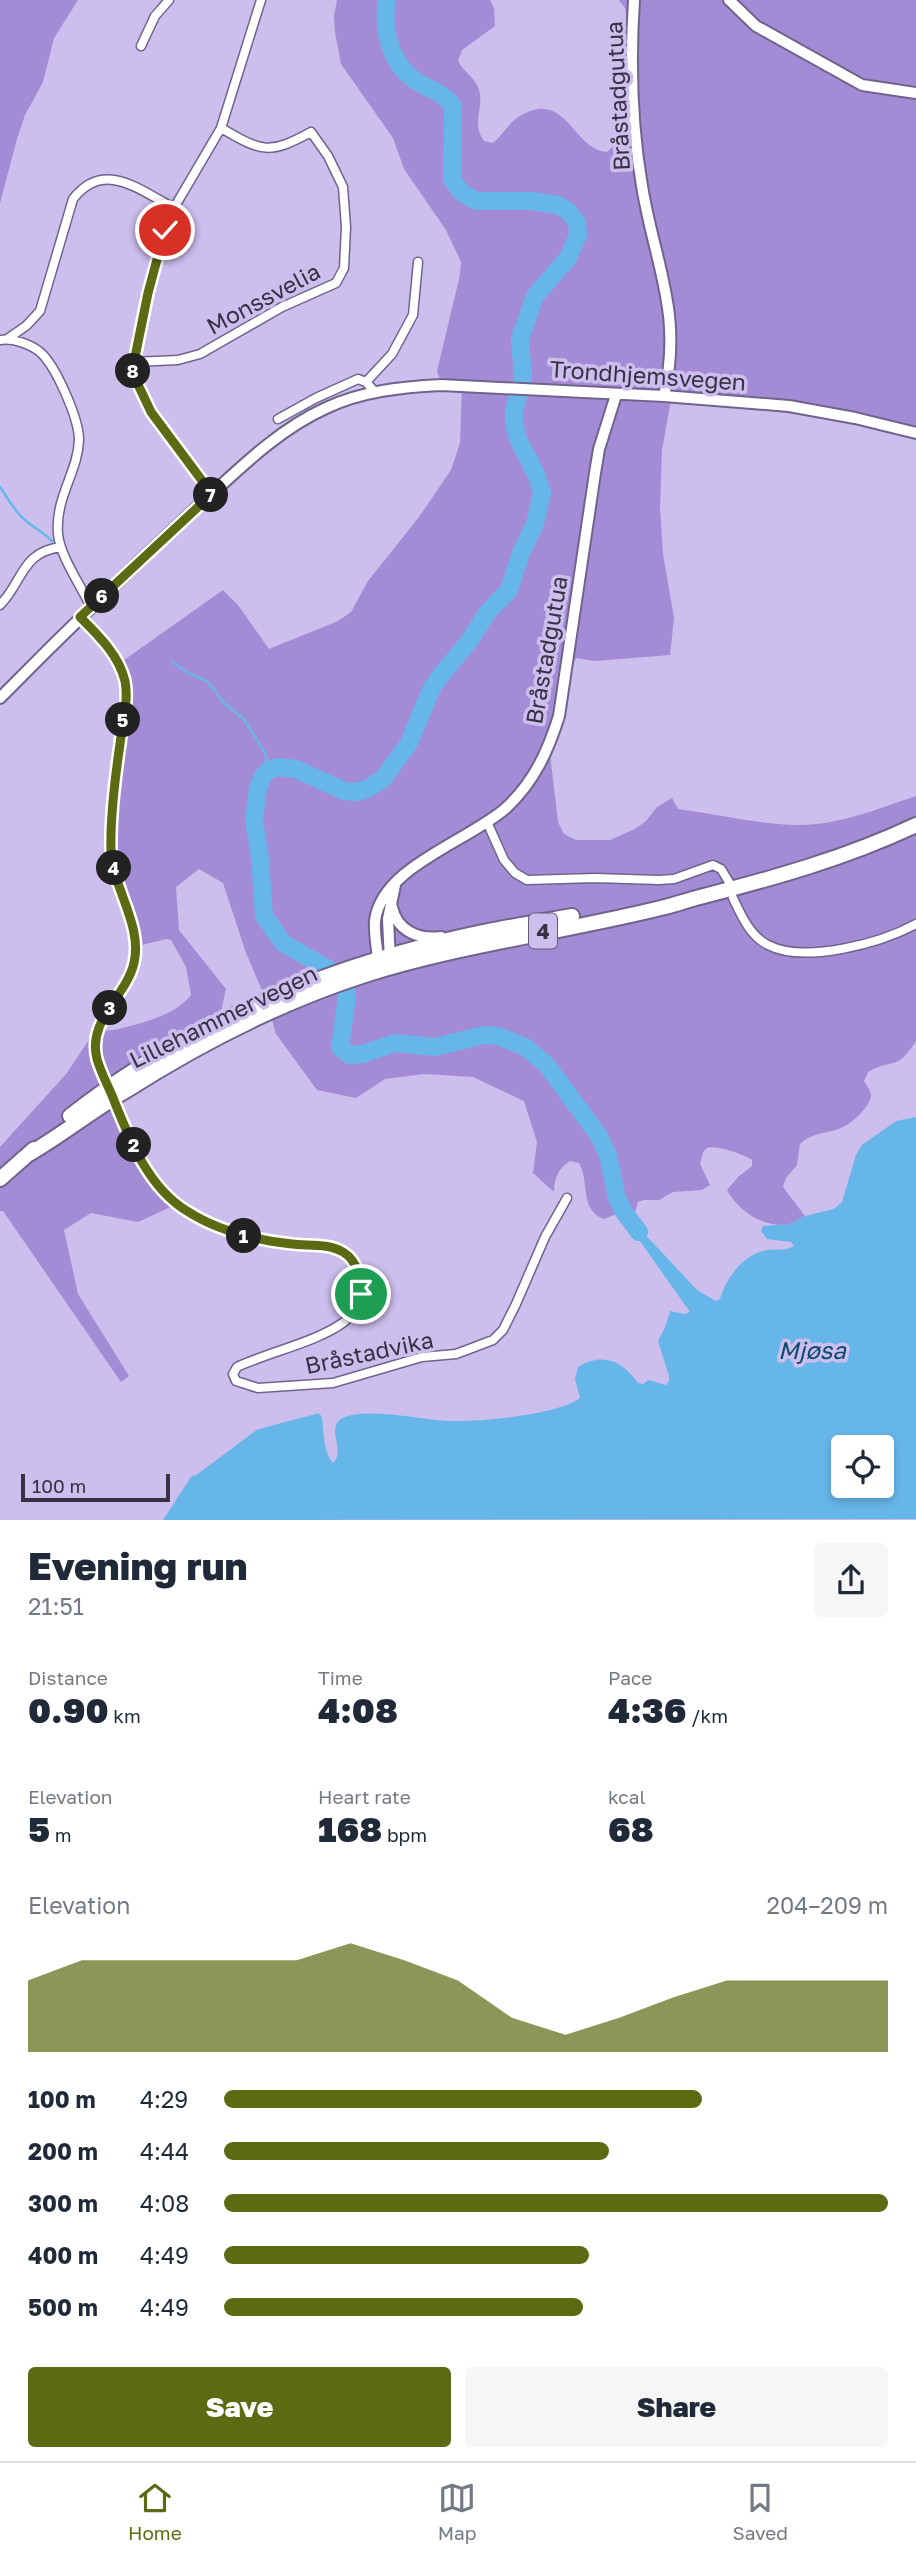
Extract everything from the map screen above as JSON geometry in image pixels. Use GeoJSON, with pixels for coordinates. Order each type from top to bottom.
{"type":"FeatureCollection","features":[{"type":"Feature","properties":{"kind":"highway","name":"Lillehammervegen"},"geometry":{"type":"LineString","coordinates":[[386,961],[666,907],[818,865],[916,825]]}},
{"type":"Feature","properties":{"kind":"highway","name":"Lillehammervegen"},"geometry":{"type":"LineString","coordinates":[[0,1179],[29,1154],[149,1076],[288,998],[386,961],[479,933],[662,900],[698,897]]}},
{"type":"Feature","properties":{"kind":"main road","name":"Bråstadgutua"},"geometry":{"type":"LineString","coordinates":[[634,0],[639,163],[667,289],[671,332],[670,371],[664,396]]}},
{"type":"Feature","properties":{"kind":"main road"},"geometry":{"type":"LineString","coordinates":[[730,0],[756,26],[862,85],[916,93]]}},
{"type":"Feature","properties":{"kind":"main road","name":"Trondhjemsvegen"},"geometry":{"type":"LineString","coordinates":[[0,698],[80,617],[212,494],[285,432],[326,408],[375,392],[404,387],[471,385],[664,396],[807,408],[916,433]]}},
{"type":"Feature","properties":{"kind":"main road","name":"Bråstadgutua"},"geometry":{"type":"LineString","coordinates":[[386,961],[375,922],[382,898],[418,863],[506,808],[537,770],[550,747],[559,716],[599,450],[616,395]]}},
{"type":"Feature","properties":{"kind":"main road"},"geometry":{"type":"LineString","coordinates":[[386,961],[388,919],[395,885]]}},
{"type":"Feature","properties":{"kind":"main road"},"geometry":{"type":"LineString","coordinates":[[391,905],[393,914],[403,928],[422,937],[479,933]]}},
{"type":"Feature","properties":{"kind":"street"},"geometry":{"type":"LineString","coordinates":[[141,46],[147,28],[169,0]]}},
{"type":"Feature","properties":{"kind":"street"},"geometry":{"type":"LineString","coordinates":[[212,494],[151,412],[133,374],[134,362],[148,293],[165,230],[174,208],[221,128],[261,0]]}},
{"type":"Feature","properties":{"kind":"street","name":"Monssvelia"},"geometry":{"type":"LineString","coordinates":[[134,362],[178,360],[200,354],[262,318],[335,283],[344,268],[346,227],[343,187],[328,156],[311,132],[283,147],[269,148],[247,144],[221,128]]}},
{"type":"Feature","properties":{"kind":"street"},"geometry":{"type":"LineString","coordinates":[[4,339],[26,326],[40,310],[73,199],[82,188],[96,180],[108,178],[122,181],[174,208]]}},
{"type":"Feature","properties":{"kind":"street"},"geometry":{"type":"LineString","coordinates":[[366,382],[392,354],[413,315],[418,262]]}},
{"type":"Feature","properties":{"kind":"street"},"geometry":{"type":"LineString","coordinates":[[4,339],[24,343],[39,352],[48,361],[68,403],[79,437],[78,452],[58,512],[61,547],[91,607]]}},
{"type":"Feature","properties":{"kind":"street"},"geometry":{"type":"LineString","coordinates":[[278,419],[358,379],[366,382],[375,392]]}},
{"type":"Feature","properties":{"kind":"street"},"geometry":{"type":"LineString","coordinates":[[0,605],[8,597],[29,561],[39,553],[61,547]]}},
{"type":"Feature","properties":{"kind":"street","name":"Bråstadvika"},"geometry":{"type":"LineString","coordinates":[[80,617],[115,658],[125,683],[126,700],[117,762],[111,847],[114,869],[132,931],[135,954],[126,982],[97,1031],[97,1059],[123,1122],[148,1172],[163,1192],[186,1211],[253,1239],[328,1247],[344,1252],[359,1272],[361,1294],[355,1309],[345,1321],[315,1337],[237,1367],[233,1374],[236,1381],[249,1387],[317,1386],[349,1380],[422,1357],[468,1351],[493,1340],[503,1330],[541,1244],[567,1198]]}},
{"type":"Feature","properties":{"kind":"street"},"geometry":{"type":"LineString","coordinates":[[487,822],[504,860],[515,873],[527,880],[674,879],[713,865],[721,869],[729,882]]}},
{"type":"Feature","properties":{"kind":"street"},"geometry":{"type":"LineString","coordinates":[[733,898],[743,920],[766,944],[796,953],[845,947],[887,936],[916,924]]}},
{"type":"Feature","properties":{"kind":"shaded area"},"geometry":{"type":"Polygon","coordinates":[[[0,0],[78,0],[54,38],[43,82],[25,115],[17,139],[0,203],[0,0]]]}},
{"type":"Feature","properties":{"kind":"shaded area"},"geometry":{"type":"Polygon","coordinates":[[[337,0],[490,0],[494,8],[495,26],[462,50],[458,61],[478,87],[478,127],[484,141],[493,143],[520,116],[536,109],[548,109],[559,114],[585,141],[607,152],[618,142],[624,102],[627,22],[625,8],[619,0],[916,0],[916,434],[818,410],[671,400],[662,450],[660,508],[663,554],[674,618],[670,655],[594,661],[577,658],[573,662],[550,754],[558,822],[564,834],[576,840],[610,840],[635,829],[646,821],[657,807],[672,798],[678,809],[752,821],[811,825],[842,820],[916,796],[916,1041],[904,1057],[868,1072],[864,1081],[871,1096],[867,1106],[854,1119],[841,1128],[815,1135],[800,1144],[797,1165],[786,1178],[783,1187],[805,1216],[780,1225],[753,1217],[738,1205],[727,1190],[752,1166],[752,1160],[744,1155],[711,1147],[704,1151],[700,1164],[710,1185],[702,1190],[673,1192],[659,1200],[638,1202],[635,1212],[640,1229],[635,1234],[617,1214],[604,1219],[591,1209],[579,1163],[570,1161],[562,1167],[556,1178],[554,1192],[533,1173],[537,1142],[524,1101],[473,1077],[424,1074],[385,1079],[356,1098],[317,1090],[276,1034],[267,1002],[246,953],[223,883],[199,869],[176,887],[179,930],[226,989],[218,1025],[113,1093],[173,1206],[138,1222],[91,1213],[64,1230],[78,1294],[129,1376],[121,1382],[3,1211],[0,1211],[0,1147],[67,1073],[92,1035],[158,1017],[177,1008],[191,995],[186,967],[171,940],[134,947],[111,858],[118,764],[128,711],[117,665],[223,590],[238,605],[269,649],[338,621],[351,612],[368,581],[419,517],[451,470],[460,443],[462,387],[454,381],[439,377],[437,371],[461,262],[446,230],[404,169],[393,138],[341,64],[334,16],[337,0]]]}},
{"type":"Feature","properties":{"kind":"water","name":"Mjøsa"},"geometry":{"type":"Polygon","coordinates":[[[916,1117],[916,1519],[163,1520],[191,1477],[256,1430],[314,1413],[320,1414],[322,1418],[326,1448],[333,1463],[338,1452],[335,1428],[341,1419],[351,1415],[377,1414],[461,1421],[497,1419],[554,1409],[580,1398],[575,1379],[578,1367],[596,1360],[619,1364],[638,1383],[643,1384],[648,1380],[666,1385],[669,1376],[658,1341],[670,1311],[684,1314],[690,1312],[635,1234],[640,1229],[697,1290],[716,1301],[720,1299],[731,1275],[751,1256],[794,1246],[791,1242],[767,1239],[761,1231],[763,1226],[790,1224],[805,1216],[834,1209],[842,1202],[856,1155],[862,1145],[896,1121],[916,1117]]]}},
{"type":"Feature","properties":{"kind":"pier"},"geometry":{"type":"Polygon","coordinates":[[[315,1411],[316,1414],[258,1429],[195,1476],[192,1473],[255,1427],[315,1411]]]}},
{"type":"Feature","properties":{"kind":"waterway"},"geometry":{"type":"LineString","coordinates":[[387,0],[387,34],[394,56],[407,74],[441,94],[453,106],[452,179],[461,192],[476,201],[531,201],[558,205],[569,212],[577,222],[578,235],[568,258],[535,296],[520,339],[523,377],[514,411],[514,423],[518,439],[536,474],[542,493],[535,524],[521,553],[509,590],[487,613],[470,640],[438,679],[409,743],[383,779],[356,792],[344,791],[296,769],[278,767],[263,776],[258,788],[254,820],[264,916],[283,943],[330,970],[344,983],[347,996],[340,1047],[349,1055],[363,1054],[395,1043],[435,1047],[484,1035],[498,1036],[525,1047],[546,1064],[599,1136],[608,1155],[617,1198],[639,1232]]}},
{"type":"Feature","properties":{"kind":"waterway"},"geometry":{"type":"LineString","coordinates":[[0,487],[14,509],[52,541]]}},
{"type":"Feature","properties":{"kind":"waterway"},"geometry":{"type":"LineString","coordinates":[[172,662],[207,681],[225,704],[244,719],[265,753],[269,770]]}},
{"type":"Feature","properties":{"kind":"route"},"geometry":{"type":"LineString","coordinates":[[165,230],[148,293],[133,374],[151,412],[212,494],[80,617],[115,658],[125,683],[126,700],[117,762],[111,847],[114,869],[128,911],[135,954],[126,982],[97,1031],[97,1059],[123,1122],[148,1172],[163,1192],[186,1211],[237,1234],[253,1239],[328,1247],[344,1252],[359,1272],[361,1294]]}}]}
